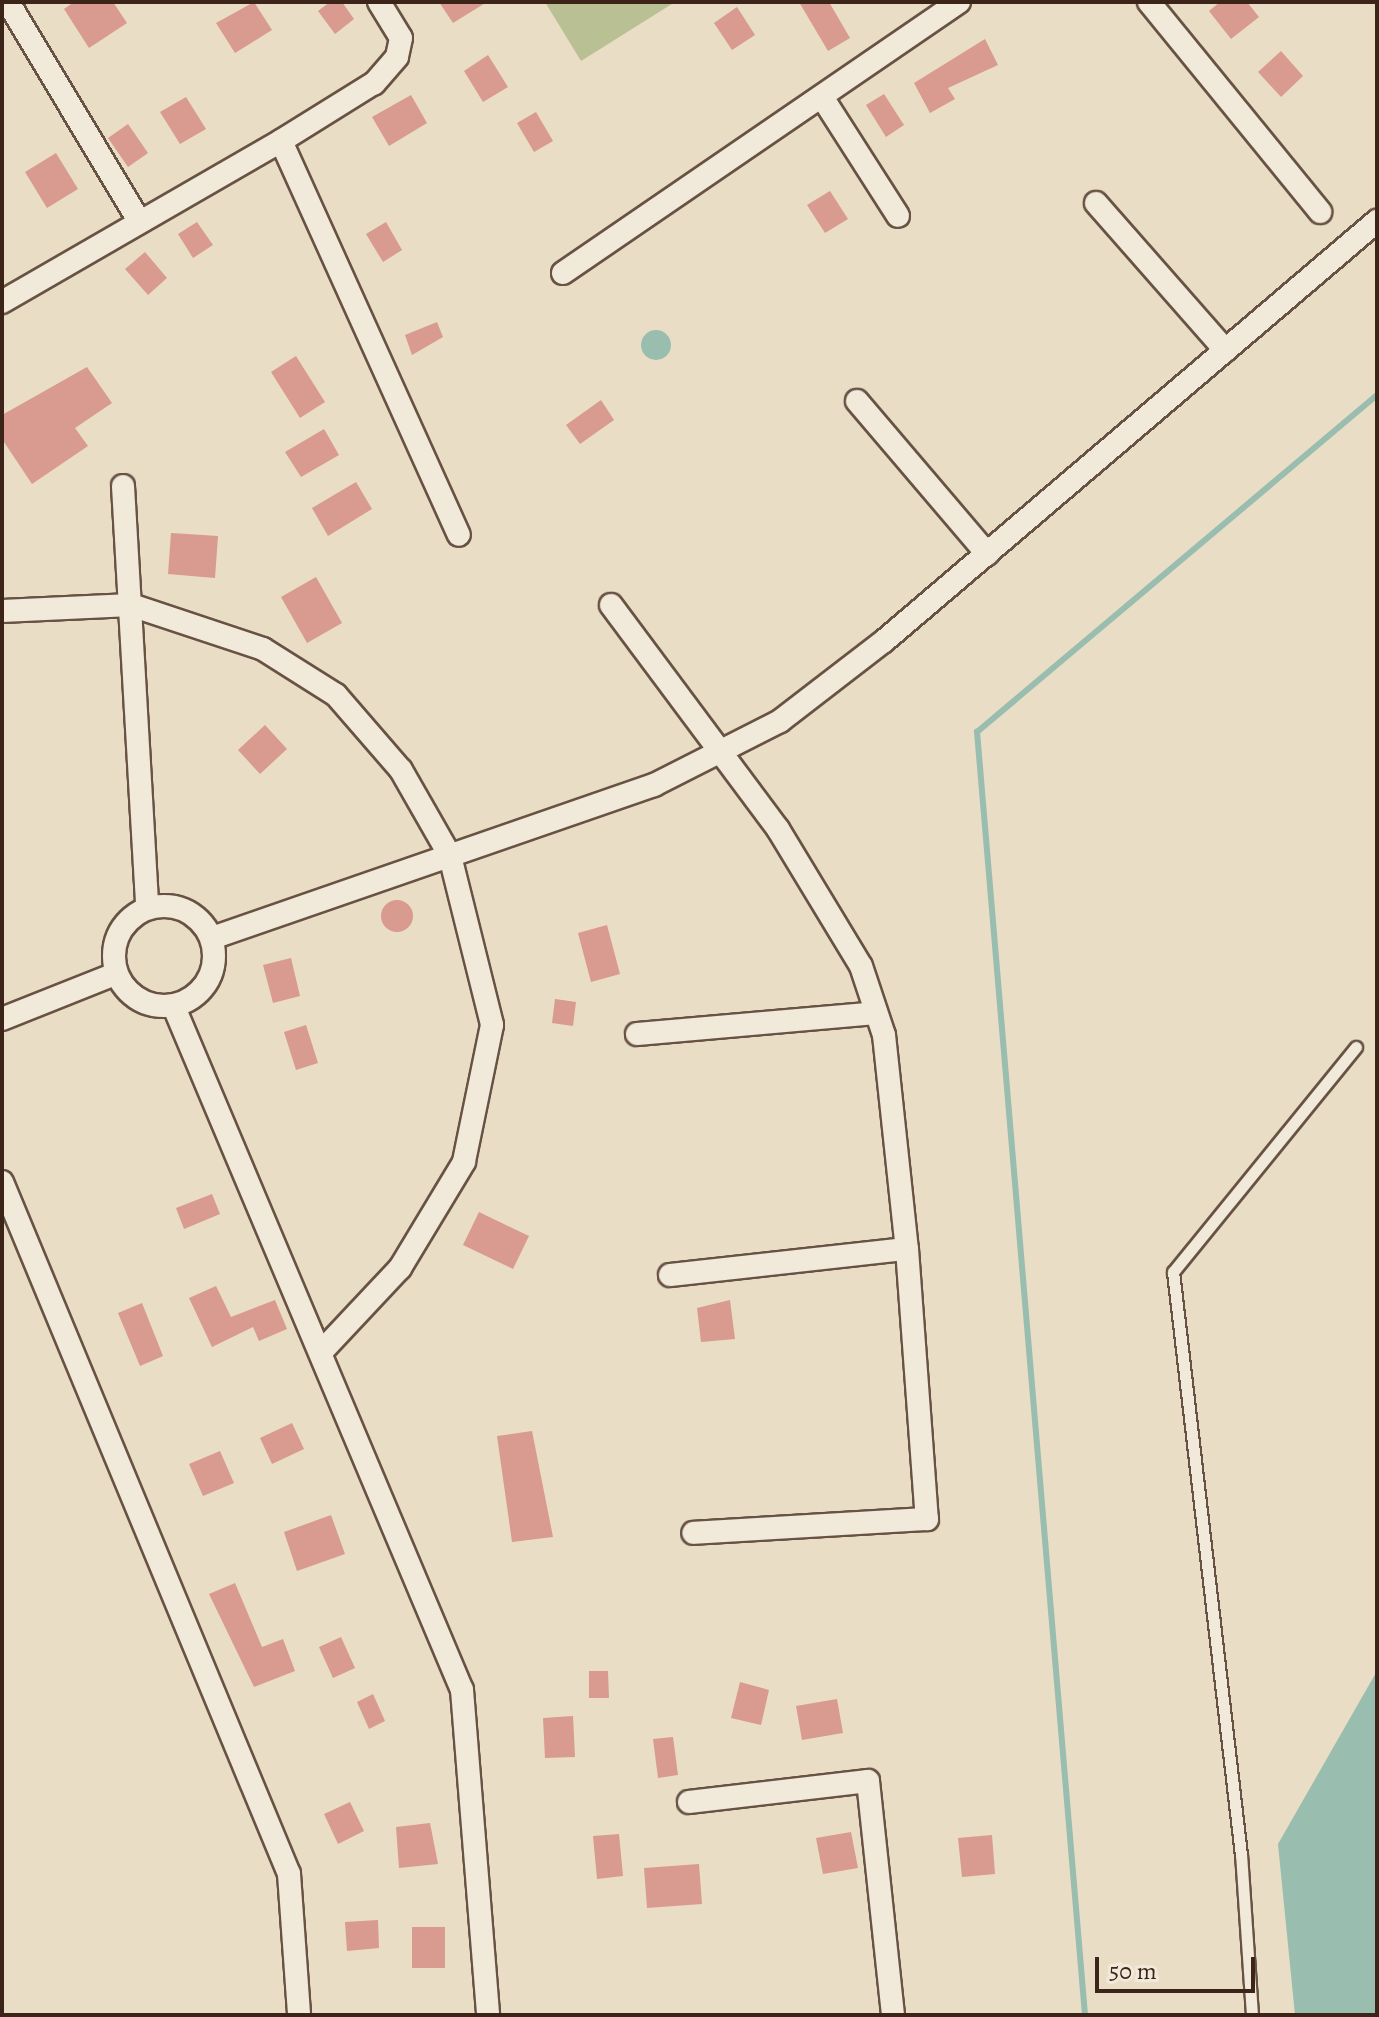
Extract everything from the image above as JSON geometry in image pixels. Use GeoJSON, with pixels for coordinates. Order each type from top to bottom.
{"type":"FeatureCollection","features":[{"type":"Feature","properties":{"kind":"street"},"geometry":{"type":"LineString","coordinates":[[8,2],[138,219]]}},
{"type":"Feature","properties":{"kind":"street"},"geometry":{"type":"LineString","coordinates":[[2,302],[138,219],[281,141],[374,83],[397,57],[401,38],[379,2]]}},
{"type":"Feature","properties":{"kind":"street"},"geometry":{"type":"LineString","coordinates":[[563,273],[959,2]]}},
{"type":"Feature","properties":{"kind":"street"},"geometry":{"type":"LineString","coordinates":[[1149,2],[1320,212]]}},
{"type":"Feature","properties":{"kind":"street"},"geometry":{"type":"LineString","coordinates":[[822,97],[898,216]]}},
{"type":"Feature","properties":{"kind":"street"},"geometry":{"type":"LineString","coordinates":[[281,141],[459,535]]}},
{"type":"Feature","properties":{"kind":"street"},"geometry":{"type":"LineString","coordinates":[[1096,203],[1225,350]]}},
{"type":"Feature","properties":{"kind":"street"},"geometry":{"type":"LineString","coordinates":[[212,938],[654,785],[780,721],[987,554],[1377,221]]}},
{"type":"Feature","properties":{"kind":"street"},"geometry":{"type":"LineString","coordinates":[[857,401],[987,554]]}},
{"type":"Feature","properties":{"kind":"street"},"geometry":{"type":"LineString","coordinates":[[123,486],[147,907]]}},
{"type":"Feature","properties":{"kind":"street"},"geometry":{"type":"LineString","coordinates":[[2,611],[131,605],[263,649],[336,695],[401,770],[450,856],[492,1025],[464,1162],[400,1268],[321,1352]]}},
{"type":"Feature","properties":{"kind":"street"},"geometry":{"type":"LineString","coordinates":[[611,605],[724,752],[861,966],[876,1013],[907,1249],[927,1519],[693,1533]]}},
{"type":"Feature","properties":{"kind":"street"},"geometry":{"type":"LineString","coordinates":[[174,905],[197,917],[212,938],[214,967],[200,993],[174,1007],[138,1001],[115,974],[113,946],[125,922],[147,907],[174,905]]}},
{"type":"Feature","properties":{"kind":"street"},"geometry":{"type":"LineString","coordinates":[[2,1019],[115,974]]}},
{"type":"Feature","properties":{"kind":"street"},"geometry":{"type":"LineString","coordinates":[[174,1007],[462,1690],[488,2015]]}},
{"type":"Feature","properties":{"kind":"street"},"geometry":{"type":"LineString","coordinates":[[637,1034],[876,1013]]}},
{"type":"Feature","properties":{"kind":"street"},"geometry":{"type":"LineString","coordinates":[[2,1182],[289,1874],[299,2015]]}},
{"type":"Feature","properties":{"kind":"street"},"geometry":{"type":"LineString","coordinates":[[670,1275],[907,1249]]}},
{"type":"Feature","properties":{"kind":"street"},"geometry":{"type":"LineString","coordinates":[[689,1802],[868,1781],[893,2015]]}},
{"type":"Feature","properties":{"kind":"lane"},"geometry":{"type":"LineString","coordinates":[[1252,2015],[1241,1855],[1173,1272],[1356,1047]]}},
{"type":"Feature","properties":{"kind":"shaded area"},"geometry":{"type":"Polygon","coordinates":[[[545,2],[675,2],[581,61],[545,2]]]}},
{"type":"Feature","properties":{"kind":"shaded area"},"geometry":{"type":"Polygon","coordinates":[[[656,330],[667,334],[671,345],[667,356],[656,360],[645,356],[641,345],[645,334],[656,330]]]}},
{"type":"Feature","properties":{"kind":"shaded area"},"geometry":{"type":"Polygon","coordinates":[[[1377,1671],[1377,2015],[1295,2015],[1278,1844],[1377,1671]]]}},
{"type":"Feature","properties":{"kind":"building"},"geometry":{"type":"Polygon","coordinates":[[[74,2],[113,2],[127,23],[89,48],[64,9],[74,2]]]}},
{"type":"Feature","properties":{"kind":"building"},"geometry":{"type":"Polygon","coordinates":[[[254,2],[272,30],[235,53],[216,23],[254,2]]]}},
{"type":"Feature","properties":{"kind":"building"},"geometry":{"type":"Polygon","coordinates":[[[330,2],[342,2],[354,19],[335,34],[318,11],[330,2]]]}},
{"type":"Feature","properties":{"kind":"building"},"geometry":{"type":"Polygon","coordinates":[[[439,2],[487,2],[453,23],[439,2]]]}},
{"type":"Feature","properties":{"kind":"building"},"geometry":{"type":"Polygon","coordinates":[[[799,2],[829,2],[850,38],[828,51],[799,2]]]}},
{"type":"Feature","properties":{"kind":"building"},"geometry":{"type":"Polygon","coordinates":[[[1220,2],[1247,2],[1259,17],[1231,39],[1209,11],[1220,2]]]}},
{"type":"Feature","properties":{"kind":"building"},"geometry":{"type":"Polygon","coordinates":[[[737,7],[755,35],[732,50],[714,23],[737,7]]]}},
{"type":"Feature","properties":{"kind":"building"},"geometry":{"type":"Polygon","coordinates":[[[985,39],[998,65],[948,88],[955,99],[930,113],[914,83],[985,39]]]}},
{"type":"Feature","properties":{"kind":"building"},"geometry":{"type":"Polygon","coordinates":[[[1281,51],[1303,76],[1281,97],[1258,72],[1281,51]]]}},
{"type":"Feature","properties":{"kind":"building"},"geometry":{"type":"Polygon","coordinates":[[[488,55],[508,87],[483,102],[464,71],[488,55]]]}},
{"type":"Feature","properties":{"kind":"building"},"geometry":{"type":"Polygon","coordinates":[[[884,94],[904,125],[886,137],[866,105],[884,94]]]}},
{"type":"Feature","properties":{"kind":"building"},"geometry":{"type":"Polygon","coordinates":[[[411,95],[427,123],[389,146],[372,117],[411,95]]]}},
{"type":"Feature","properties":{"kind":"building"},"geometry":{"type":"Polygon","coordinates":[[[186,97],[206,129],[180,144],[160,112],[186,97]]]}},
{"type":"Feature","properties":{"kind":"building"},"geometry":{"type":"Polygon","coordinates":[[[536,112],[553,141],[534,152],[517,123],[536,112]]]}},
{"type":"Feature","properties":{"kind":"building"},"geometry":{"type":"Polygon","coordinates":[[[128,124],[148,153],[128,167],[108,138],[128,124]]]}},
{"type":"Feature","properties":{"kind":"building"},"geometry":{"type":"Polygon","coordinates":[[[56,153],[78,189],[47,208],[25,172],[56,153]]]}},
{"type":"Feature","properties":{"kind":"building"},"geometry":{"type":"Polygon","coordinates":[[[830,191],[848,219],[825,233],[807,205],[830,191]]]}},
{"type":"Feature","properties":{"kind":"building"},"geometry":{"type":"Polygon","coordinates":[[[197,222],[213,245],[193,258],[178,234],[197,222]]]}},
{"type":"Feature","properties":{"kind":"building"},"geometry":{"type":"Polygon","coordinates":[[[386,222],[402,250],[383,262],[366,234],[386,222]]]}},
{"type":"Feature","properties":{"kind":"building"},"geometry":{"type":"Polygon","coordinates":[[[145,252],[167,278],[148,295],[125,269],[145,252]]]}},
{"type":"Feature","properties":{"kind":"building"},"geometry":{"type":"Polygon","coordinates":[[[437,322],[443,337],[412,355],[405,335],[437,322]]]}},
{"type":"Feature","properties":{"kind":"building"},"geometry":{"type":"Polygon","coordinates":[[[296,356],[325,402],[300,418],[271,372],[296,356]]]}},
{"type":"Feature","properties":{"kind":"building"},"geometry":{"type":"Polygon","coordinates":[[[87,367],[112,403],[75,428],[88,446],[32,484],[2,439],[2,415],[87,367]]]}},
{"type":"Feature","properties":{"kind":"building"},"geometry":{"type":"Polygon","coordinates":[[[601,400],[614,420],[580,444],[566,425],[601,400]]]}},
{"type":"Feature","properties":{"kind":"building"},"geometry":{"type":"Polygon","coordinates":[[[324,429],[339,455],[301,477],[285,452],[324,429]]]}},
{"type":"Feature","properties":{"kind":"building"},"geometry":{"type":"Polygon","coordinates":[[[356,482],[372,509],[328,536],[312,508],[356,482]]]}},
{"type":"Feature","properties":{"kind":"building"},"geometry":{"type":"Polygon","coordinates":[[[171,533],[218,536],[215,578],[168,574],[171,533]]]}},
{"type":"Feature","properties":{"kind":"building"},"geometry":{"type":"Polygon","coordinates":[[[316,577],[342,623],[307,643],[281,597],[316,577]]]}},
{"type":"Feature","properties":{"kind":"building"},"geometry":{"type":"Polygon","coordinates":[[[265,725],[287,749],[260,774],[238,750],[265,725]]]}},
{"type":"Feature","properties":{"kind":"building"},"geometry":{"type":"Polygon","coordinates":[[[397,900],[408,905],[413,916],[408,927],[397,932],[386,927],[381,916],[386,905],[397,900]]]}},
{"type":"Feature","properties":{"kind":"building"},"geometry":{"type":"Polygon","coordinates":[[[607,925],[620,974],[591,982],[578,933],[607,925]]]}},
{"type":"Feature","properties":{"kind":"building"},"geometry":{"type":"Polygon","coordinates":[[[291,958],[300,996],[273,1003],[263,965],[291,958]]]}},
{"type":"Feature","properties":{"kind":"building"},"geometry":{"type":"Polygon","coordinates":[[[555,999],[576,1002],[573,1026],[552,1023],[555,999]]]}},
{"type":"Feature","properties":{"kind":"building"},"geometry":{"type":"Polygon","coordinates":[[[306,1025],[318,1063],[296,1070],[284,1032],[306,1025]]]}},
{"type":"Feature","properties":{"kind":"building"},"geometry":{"type":"Polygon","coordinates":[[[212,1194],[220,1214],[184,1229],[176,1208],[212,1194]]]}},
{"type":"Feature","properties":{"kind":"building"},"geometry":{"type":"Polygon","coordinates":[[[479,1212],[529,1236],[513,1269],[463,1245],[479,1212]]]}},
{"type":"Feature","properties":{"kind":"building"},"geometry":{"type":"Polygon","coordinates":[[[216,1286],[231,1317],[275,1300],[287,1329],[259,1341],[253,1327],[212,1347],[189,1298],[216,1286]]]}},
{"type":"Feature","properties":{"kind":"building"},"geometry":{"type":"Polygon","coordinates":[[[730,1300],[735,1339],[701,1342],[697,1308],[730,1300]]]}},
{"type":"Feature","properties":{"kind":"building"},"geometry":{"type":"Polygon","coordinates":[[[142,1303],[163,1356],[140,1366],[118,1313],[142,1303]]]}},
{"type":"Feature","properties":{"kind":"building"},"geometry":{"type":"Polygon","coordinates":[[[292,1423],[304,1449],[272,1464],[260,1438],[292,1423]]]}},
{"type":"Feature","properties":{"kind":"building"},"geometry":{"type":"Polygon","coordinates":[[[532,1431],[553,1537],[512,1542],[497,1436],[532,1431]]]}},
{"type":"Feature","properties":{"kind":"building"},"geometry":{"type":"Polygon","coordinates":[[[220,1451],[234,1483],[203,1496],[189,1464],[220,1451]]]}},
{"type":"Feature","properties":{"kind":"building"},"geometry":{"type":"Polygon","coordinates":[[[331,1515],[345,1554],[297,1571],[284,1532],[331,1515]]]}},
{"type":"Feature","properties":{"kind":"building"},"geometry":{"type":"Polygon","coordinates":[[[235,1583],[262,1647],[283,1639],[295,1671],[254,1687],[209,1594],[235,1583]]]}},
{"type":"Feature","properties":{"kind":"building"},"geometry":{"type":"Polygon","coordinates":[[[341,1637],[355,1668],[333,1678],[319,1647],[341,1637]]]}},
{"type":"Feature","properties":{"kind":"building"},"geometry":{"type":"Polygon","coordinates":[[[589,1671],[608,1671],[609,1698],[589,1698],[589,1671]]]}},
{"type":"Feature","properties":{"kind":"building"},"geometry":{"type":"Polygon","coordinates":[[[740,1682],[769,1690],[761,1725],[731,1718],[740,1682]]]}},
{"type":"Feature","properties":{"kind":"building"},"geometry":{"type":"Polygon","coordinates":[[[373,1694],[385,1721],[369,1729],[357,1702],[373,1694]]]}},
{"type":"Feature","properties":{"kind":"building"},"geometry":{"type":"Polygon","coordinates":[[[837,1699],[843,1733],[802,1740],[796,1706],[837,1699]]]}},
{"type":"Feature","properties":{"kind":"building"},"geometry":{"type":"Polygon","coordinates":[[[573,1716],[575,1757],[545,1758],[543,1718],[573,1716]]]}},
{"type":"Feature","properties":{"kind":"building"},"geometry":{"type":"Polygon","coordinates":[[[673,1737],[678,1775],[658,1778],[653,1739],[673,1737]]]}},
{"type":"Feature","properties":{"kind":"building"},"geometry":{"type":"Polygon","coordinates":[[[350,1802],[364,1831],[338,1844],[324,1814],[350,1802]]]}},
{"type":"Feature","properties":{"kind":"building"},"geometry":{"type":"Polygon","coordinates":[[[430,1823],[438,1864],[399,1868],[396,1827],[430,1823]]]}},
{"type":"Feature","properties":{"kind":"building"},"geometry":{"type":"Polygon","coordinates":[[[851,1832],[858,1868],[823,1874],[816,1838],[851,1832]]]}},
{"type":"Feature","properties":{"kind":"building"},"geometry":{"type":"Polygon","coordinates":[[[619,1834],[623,1876],[597,1879],[593,1836],[619,1834]]]}},
{"type":"Feature","properties":{"kind":"building"},"geometry":{"type":"Polygon","coordinates":[[[992,1835],[995,1874],[962,1877],[958,1838],[992,1835]]]}},
{"type":"Feature","properties":{"kind":"building"},"geometry":{"type":"Polygon","coordinates":[[[699,1864],[702,1904],[647,1908],[644,1868],[699,1864]]]}},
{"type":"Feature","properties":{"kind":"building"},"geometry":{"type":"Polygon","coordinates":[[[378,1920],[379,1948],[347,1951],[345,1922],[378,1920]]]}},
{"type":"Feature","properties":{"kind":"building"},"geometry":{"type":"Polygon","coordinates":[[[412,1927],[445,1927],[445,1968],[412,1968],[412,1927]]]}},
{"type":"Feature","properties":{"kind":"waterway"},"geometry":{"type":"LineString","coordinates":[[1085,2015],[977,732],[1377,395]]}}]}
